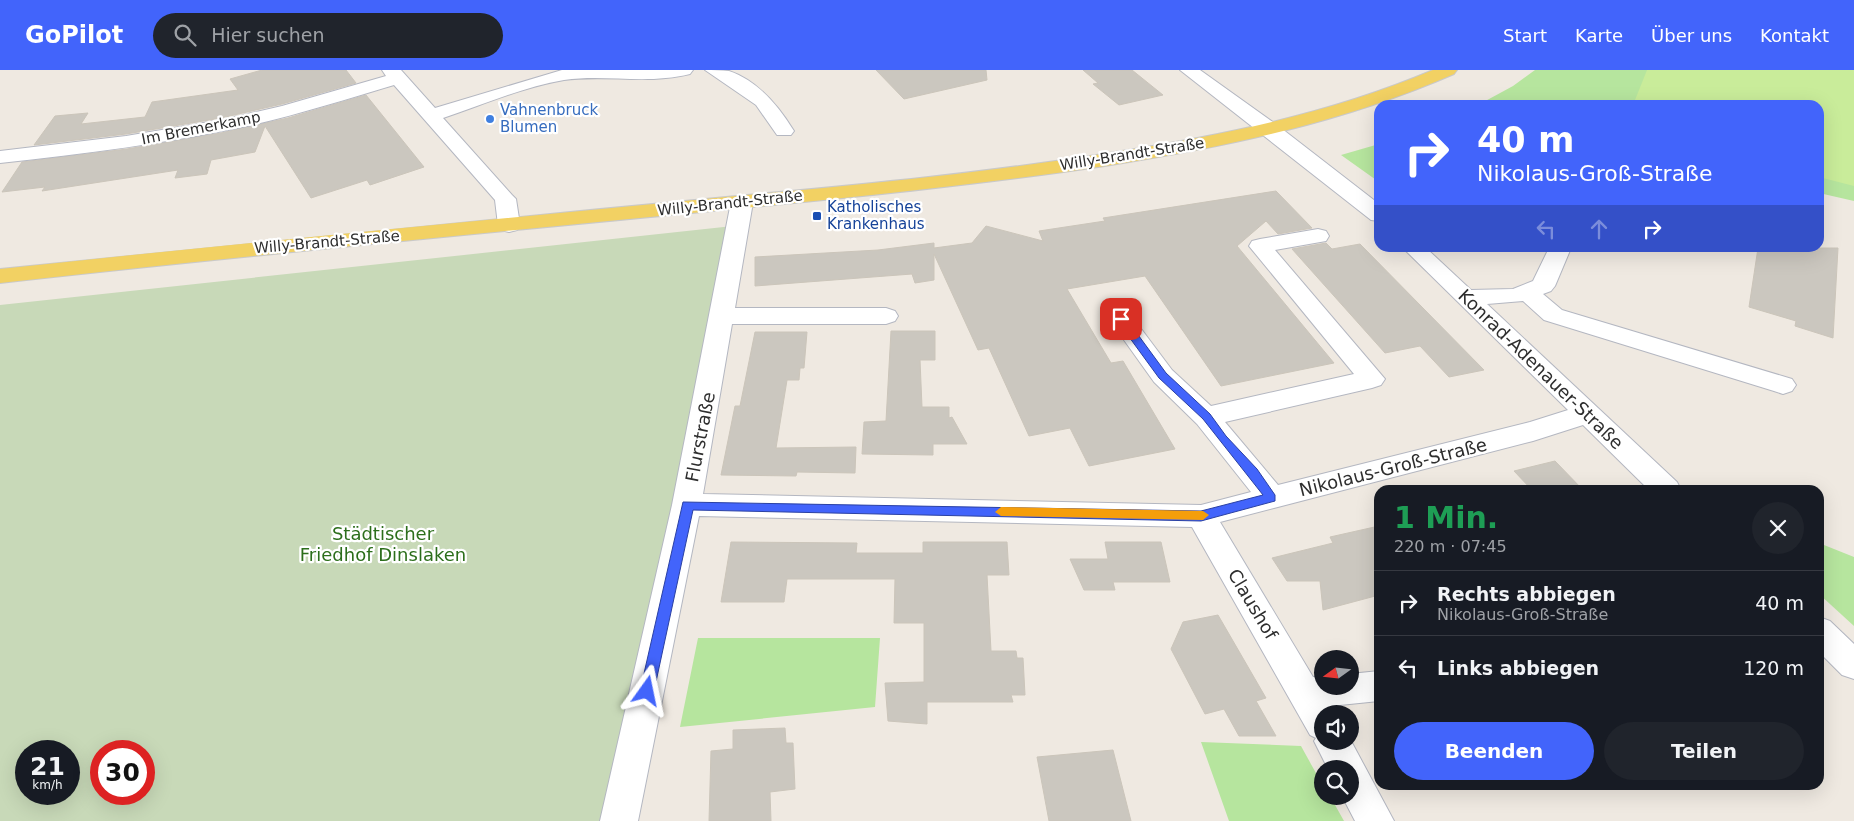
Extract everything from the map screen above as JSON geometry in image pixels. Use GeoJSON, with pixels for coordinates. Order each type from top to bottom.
{"type":"FeatureCollection","features":[{"type":"Feature","properties":{"kind":"main road","name":"Willy-Brandt-Straße"},"geometry":{"type":"LineString","coordinates":[[0,276],[174,256],[742,202],[1014,172],[1128,157],[1270,129],[1384,96],[1448,70]]}},
{"type":"Feature","properties":{"kind":"street"},"geometry":{"type":"LineString","coordinates":[[519,87],[529,70]]}},
{"type":"Feature","properties":{"kind":"street"},"geometry":{"type":"LineString","coordinates":[[432,116],[519,87],[578,72],[648,75],[684,70]]}},
{"type":"Feature","properties":{"kind":"street"},"geometry":{"type":"LineString","coordinates":[[714,70],[751,90],[773,110],[784,131]]}},
{"type":"Feature","properties":{"kind":"street"},"geometry":{"type":"LineString","coordinates":[[1189,70],[1270,129],[1374,211]]}},
{"type":"Feature","properties":{"kind":"street"},"geometry":{"type":"LineString","coordinates":[[395,74],[505,200],[509,225]]}},
{"type":"Feature","properties":{"kind":"street","name":"Im Bremerkamp"},"geometry":{"type":"LineString","coordinates":[[0,157],[94,146],[217,126],[314,103],[395,74]]}},
{"type":"Feature","properties":{"kind":"street","name":"Flurstraße"},"geometry":{"type":"LineString","coordinates":[[619,821],[688,505],[742,202]]}},
{"type":"Feature","properties":{"kind":"street"},"geometry":{"type":"LineString","coordinates":[[1206,417],[1372,379],[1260,246],[1318,236]]}},
{"type":"Feature","properties":{"kind":"street","name":"Konrad-Adenauer-Straße"},"geometry":{"type":"LineString","coordinates":[[1418,252],[1663,485]]}},
{"type":"Feature","properties":{"kind":"street"},"geometry":{"type":"LineString","coordinates":[[1466,297],[1515,296],[1543,286],[1558,252]]}},
{"type":"Feature","properties":{"kind":"street"},"geometry":{"type":"LineString","coordinates":[[1526,292],[1553,316],[1783,385]]}},
{"type":"Feature","properties":{"kind":"street"},"geometry":{"type":"LineString","coordinates":[[723,316],[886,316]]}},
{"type":"Feature","properties":{"kind":"street"},"geometry":{"type":"LineString","coordinates":[[1121,319],[1163,376],[1206,417],[1253,472],[1271,498]]}},
{"type":"Feature","properties":{"kind":"street","name":"Nikolaus-Groß-Straße"},"geometry":{"type":"LineString","coordinates":[[688,505],[1201,516],[1532,431],[1587,414]]}},
{"type":"Feature","properties":{"kind":"street","name":"Claushof"},"geometry":{"type":"LineString","coordinates":[[1201,516],[1314,708]]}},
{"type":"Feature","properties":{"kind":"street"},"geometry":{"type":"LineString","coordinates":[[1824,636],[1854,664]]}},
{"type":"Feature","properties":{"kind":"street"},"geometry":{"type":"LineString","coordinates":[[1306,693],[1374,686]]}},
{"type":"Feature","properties":{"kind":"street"},"geometry":{"type":"LineString","coordinates":[[1359,792],[1375,821]]}},
{"type":"Feature","properties":{"kind":"green space"},"geometry":{"type":"Polygon","coordinates":[[[1535,70],[1854,70],[1854,201],[1824,194],[1824,100],[1487,100],[1513,86],[1535,70]]]}},
{"type":"Feature","properties":{"kind":"green space"},"geometry":{"type":"Polygon","coordinates":[[[1647,70],[1854,70],[1854,186],[1824,178],[1824,100],[1635,100],[1647,70]]]}},
{"type":"Feature","properties":{"kind":"green space"},"geometry":{"type":"Polygon","coordinates":[[[1374,145],[1374,178],[1341,155],[1374,145]]]}},
{"type":"Feature","properties":{"kind":"green space","name":"Städtischer Friedhof Dinslaken"},"geometry":{"type":"Polygon","coordinates":[[[733,226],[611,821],[0,821],[0,305],[733,226]]]}},
{"type":"Feature","properties":{"kind":"green space"},"geometry":{"type":"Polygon","coordinates":[[[1824,545],[1854,557],[1854,626],[1824,599],[1824,545]]]}},
{"type":"Feature","properties":{"kind":"green space"},"geometry":{"type":"Polygon","coordinates":[[[698,638],[880,638],[875,707],[680,727],[698,638]]]}},
{"type":"Feature","properties":{"kind":"green space"},"geometry":{"type":"Polygon","coordinates":[[[1201,742],[1301,746],[1314,770],[1314,805],[1335,805],[1344,821],[1229,821],[1201,742]]]}},
{"type":"Feature","properties":{"kind":"building"},"geometry":{"type":"Polygon","coordinates":[[[262,70],[346,70],[356,83],[282,104],[221,118],[126,134],[34,145],[55,116],[88,113],[81,124],[145,117],[152,102],[238,90],[230,79],[262,70]]]}},
{"type":"Feature","properties":{"kind":"building"},"geometry":{"type":"Polygon","coordinates":[[[876,70],[986,70],[987,80],[904,99],[876,70]]]}},
{"type":"Feature","properties":{"kind":"building"},"geometry":{"type":"Polygon","coordinates":[[[1083,70],[1132,70],[1163,95],[1119,105],[1093,84],[1098,83],[1083,70]]]}},
{"type":"Feature","properties":{"kind":"building"},"geometry":{"type":"Polygon","coordinates":[[[366,95],[424,167],[370,185],[367,180],[311,198],[265,126],[255,152],[211,160],[207,174],[175,178],[178,170],[42,191],[45,187],[2,192],[22,162],[127,149],[221,133],[288,118],[366,95]]]}},
{"type":"Feature","properties":{"kind":"building"},"geometry":{"type":"Polygon","coordinates":[[[1276,191],[1312,228],[1278,234],[1266,221],[1237,246],[1334,363],[1221,386],[1145,276],[1067,289],[1111,363],[1123,361],[1175,449],[1089,466],[1070,428],[1029,436],[989,348],[978,350],[934,254],[934,280],[915,283],[912,274],[755,286],[755,257],[878,250],[934,243],[934,248],[972,243],[986,226],[1043,241],[1039,231],[1105,221],[1103,218],[1276,191]]]}},
{"type":"Feature","properties":{"kind":"building"},"geometry":{"type":"Polygon","coordinates":[[[1326,243],[1332,249],[1360,244],[1484,370],[1449,377],[1420,346],[1385,353],[1292,249],[1326,243]]]}},
{"type":"Feature","properties":{"kind":"building"},"geometry":{"type":"Polygon","coordinates":[[[1824,248],[1838,248],[1833,338],[1795,326],[1796,321],[1749,307],[1757,252],[1824,252],[1824,248]]]}},
{"type":"Feature","properties":{"kind":"building"},"geometry":{"type":"Polygon","coordinates":[[[891,331],[935,331],[935,360],[920,360],[922,407],[949,407],[949,418],[952,417],[967,444],[933,444],[933,455],[862,454],[864,422],[886,421],[891,331]]]}},
{"type":"Feature","properties":{"kind":"building"},"geometry":{"type":"Polygon","coordinates":[[[755,332],[807,332],[804,368],[800,368],[799,380],[787,380],[776,448],[856,447],[855,473],[797,472],[796,476],[721,475],[735,406],[740,406],[755,332]]]}},
{"type":"Feature","properties":{"kind":"building"},"geometry":{"type":"Polygon","coordinates":[[[1555,461],[1578,485],[1527,485],[1514,471],[1555,461]]]}},
{"type":"Feature","properties":{"kind":"building"},"geometry":{"type":"Polygon","coordinates":[[[1374,527],[1374,596],[1323,610],[1320,581],[1287,581],[1272,558],[1333,543],[1330,537],[1374,527]]]}},
{"type":"Feature","properties":{"kind":"building"},"geometry":{"type":"Polygon","coordinates":[[[731,542],[857,543],[856,553],[923,553],[923,542],[1007,542],[1009,575],[987,575],[991,651],[1016,651],[1017,658],[1023,658],[1025,695],[1011,695],[1013,702],[927,702],[927,724],[888,721],[885,683],[924,682],[924,623],[894,623],[895,579],[787,579],[784,602],[721,602],[731,542]]]}},
{"type":"Feature","properties":{"kind":"building"},"geometry":{"type":"Polygon","coordinates":[[[1105,542],[1161,542],[1170,582],[1113,582],[1115,590],[1084,590],[1070,559],[1108,559],[1105,542]]]}},
{"type":"Feature","properties":{"kind":"building"},"geometry":{"type":"Polygon","coordinates":[[[1218,615],[1266,698],[1256,701],[1276,736],[1239,736],[1224,709],[1205,714],[1171,649],[1183,622],[1218,615]]]}},
{"type":"Feature","properties":{"kind":"building"},"geometry":{"type":"Polygon","coordinates":[[[785,728],[786,743],[793,743],[795,789],[770,792],[771,821],[709,821],[711,751],[733,749],[733,730],[785,728]]]}},
{"type":"Feature","properties":{"kind":"building"},"geometry":{"type":"Polygon","coordinates":[[[1113,750],[1131,821],[1049,821],[1037,757],[1113,750]]]}},
{"type":"Feature","properties":{"kind":"slow traffic"},"geometry":{"type":"LineString","coordinates":[[1001,512],[1203,515]]}},
{"type":"Feature","properties":{"kind":"place","name":"Vahnenbruck Blumen"},"geometry":{"type":"Point","coordinates":[490,119]}},
{"type":"Feature","properties":{"kind":"place","name":"Katholisches Krankenhaus"},"geometry":{"type":"Point","coordinates":[817,216]}},
{"type":"Feature","properties":{"kind":"route"},"geometry":{"type":"LineString","coordinates":[[647,691],[688,505],[1201,516],[1271,498],[1253,472],[1236,455],[1206,417],[1191,405],[1163,376],[1121,319]]}}]}
